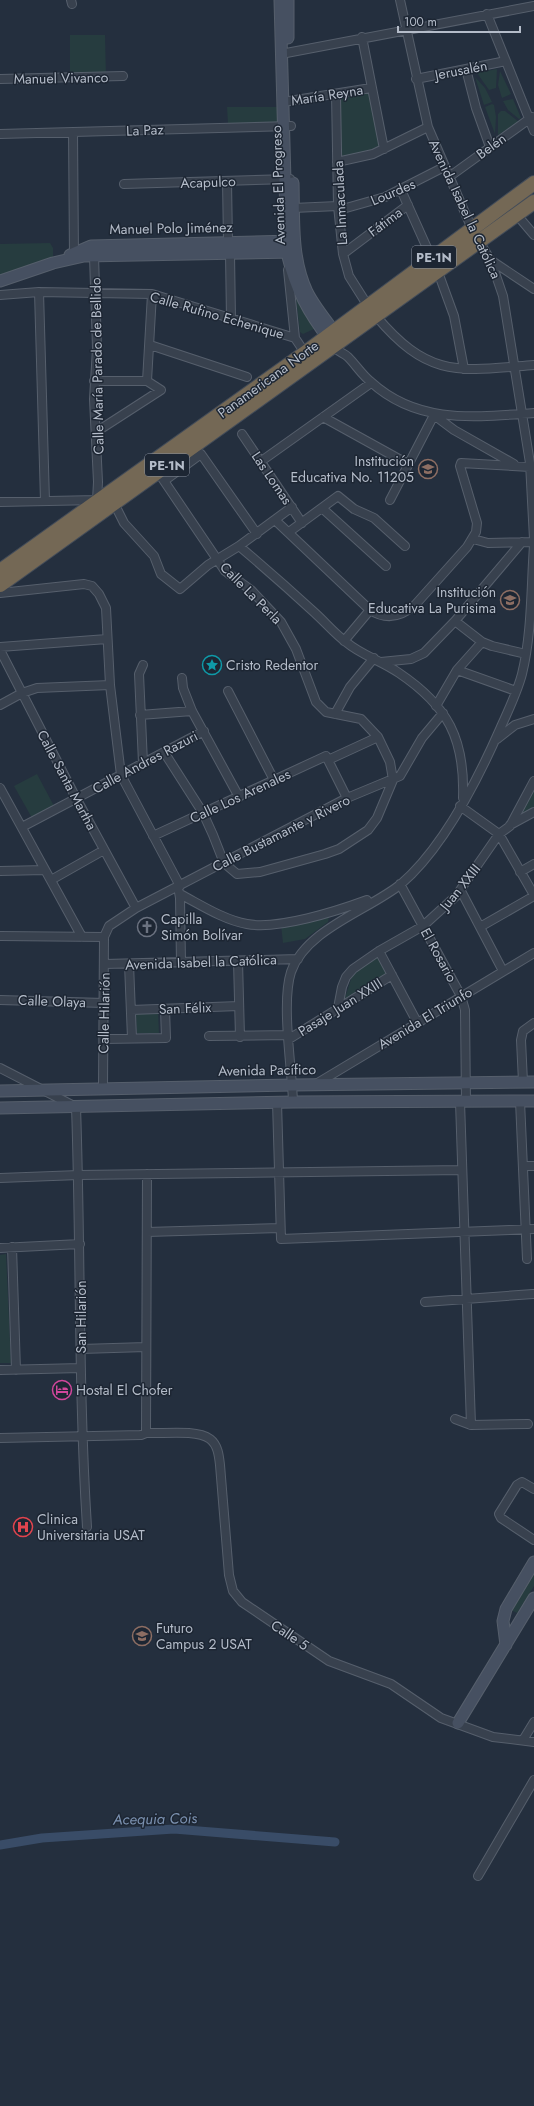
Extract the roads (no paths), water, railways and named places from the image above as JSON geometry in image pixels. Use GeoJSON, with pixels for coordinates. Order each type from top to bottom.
{"type":"FeatureCollection","features":[{"type":"Feature","properties":{"kind":"highway","name":"Panamericana Norte"},"geometry":{"type":"LineString","coordinates":[[0,585],[114,503],[161,476],[334,339],[372,311],[432,258],[534,183]]}},
{"type":"Feature","properties":{"kind":"highway","name":"Panamericana Norte"},"geometry":{"type":"LineString","coordinates":[[372,311],[438,272],[534,202]]}},
{"type":"Feature","properties":{"kind":"highway","name":"Panamericana Norte"},"geometry":{"type":"LineString","coordinates":[[0,570],[305,353],[334,339]]}},
{"type":"Feature","properties":{"kind":"street","name":"Avenida El Progreso"},"geometry":{"type":"LineString","coordinates":[[280,0],[285,53],[290,247],[295,338]]}},
{"type":"Feature","properties":{"kind":"street","name":"Avenida El Progreso"},"geometry":{"type":"LineString","coordinates":[[285,53],[288,0]]}},
{"type":"Feature","properties":{"kind":"street","name":"Avenida Isabel la Católica"},"geometry":{"type":"LineString","coordinates":[[400,0],[416,79],[428,127],[472,229],[491,261],[503,296],[532,464],[534,539]]}},
{"type":"Feature","properties":{"kind":"street"},"geometry":{"type":"LineString","coordinates":[[285,53],[487,14],[529,4]]}},
{"type":"Feature","properties":{"kind":"street"},"geometry":{"type":"LineString","coordinates":[[487,14],[506,61],[532,118],[534,130]]}},
{"type":"Feature","properties":{"kind":"street"},"geometry":{"type":"LineString","coordinates":[[362,37],[384,149]]}},
{"type":"Feature","properties":{"kind":"street","name":"Jerusalén"},"geometry":{"type":"LineString","coordinates":[[416,79],[506,61]]}},
{"type":"Feature","properties":{"kind":"street"},"geometry":{"type":"LineString","coordinates":[[466,69],[476,108],[490,147]]}},
{"type":"Feature","properties":{"kind":"street","name":"Manuel Vivanco"},"geometry":{"type":"LineString","coordinates":[[0,79],[123,76]]}},
{"type":"Feature","properties":{"kind":"street","name":"María Reyna"},"geometry":{"type":"LineString","coordinates":[[286,102],[371,88]]}},
{"type":"Feature","properties":{"kind":"street","name":"La Inmaculada"},"geometry":{"type":"LineString","coordinates":[[336,94],[339,208],[343,254],[349,276],[372,311],[391,334],[418,356],[431,363],[445,367],[464,369],[534,364]]}},
{"type":"Feature","properties":{"kind":"street","name":"Belén"},"geometry":{"type":"LineString","coordinates":[[449,177],[532,118]]}},
{"type":"Feature","properties":{"kind":"street","name":"La Paz"},"geometry":{"type":"LineString","coordinates":[[0,134],[287,126]]}},
{"type":"Feature","properties":{"kind":"street"},"geometry":{"type":"LineString","coordinates":[[337,162],[363,157],[384,149],[428,127]]}},
{"type":"Feature","properties":{"kind":"street"},"geometry":{"type":"LineString","coordinates":[[72,132],[74,255]]}},
{"type":"Feature","properties":{"kind":"street","name":"Lourdes"},"geometry":{"type":"LineString","coordinates":[[293,208],[339,208],[379,199],[401,190],[444,167]]}},
{"type":"Feature","properties":{"kind":"street","name":"Avenida El Progreso"},"geometry":{"type":"LineString","coordinates":[[289,179],[293,208],[290,247],[307,292],[334,339],[339,352],[347,355],[371,383],[393,397],[434,415],[481,417],[534,413]]}},
{"type":"Feature","properties":{"kind":"street","name":"Acapulco"},"geometry":{"type":"LineString","coordinates":[[124,184],[289,179]]}},
{"type":"Feature","properties":{"kind":"street"},"geometry":{"type":"LineString","coordinates":[[227,181],[228,242]]}},
{"type":"Feature","properties":{"kind":"street"},"geometry":{"type":"LineString","coordinates":[[401,190],[432,258]]}},
{"type":"Feature","properties":{"kind":"street","name":"Fátima"},"geometry":{"type":"LineString","coordinates":[[343,254],[408,205]]}},
{"type":"Feature","properties":{"kind":"street"},"geometry":{"type":"LineString","coordinates":[[517,215],[534,234]]}},
{"type":"Feature","properties":{"kind":"street","name":"Manuel Polo Jiménez"},"geometry":{"type":"LineString","coordinates":[[0,281],[74,255],[91,246],[228,242],[290,247]]}},
{"type":"Feature","properties":{"kind":"street","name":"Manuel Polo Jiménez"},"geometry":{"type":"LineString","coordinates":[[74,255],[230,254],[290,247]]}},
{"type":"Feature","properties":{"kind":"street"},"geometry":{"type":"LineString","coordinates":[[230,254],[231,319]]}},
{"type":"Feature","properties":{"kind":"street","name":"Calle María Parado de Bellido"},"geometry":{"type":"LineString","coordinates":[[94,256],[97,348],[94,381],[97,500]]}},
{"type":"Feature","properties":{"kind":"street"},"geometry":{"type":"LineString","coordinates":[[491,261],[534,289]]}},
{"type":"Feature","properties":{"kind":"street"},"geometry":{"type":"LineString","coordinates":[[438,272],[454,316],[464,369]]}},
{"type":"Feature","properties":{"kind":"street"},"geometry":{"type":"LineString","coordinates":[[39,292],[45,501]]}},
{"type":"Feature","properties":{"kind":"street","name":"Calle Rufino Echenique"},"geometry":{"type":"LineString","coordinates":[[0,295],[39,292],[152,294],[295,338],[305,353]]}},
{"type":"Feature","properties":{"kind":"street"},"geometry":{"type":"LineString","coordinates":[[147,381],[152,294]]}},
{"type":"Feature","properties":{"kind":"street"},"geometry":{"type":"LineString","coordinates":[[150,345],[247,377]]}},
{"type":"Feature","properties":{"kind":"street"},"geometry":{"type":"LineString","coordinates":[[94,381],[147,381],[161,390],[96,432]]}},
{"type":"Feature","properties":{"kind":"street"},"geometry":{"type":"LineString","coordinates":[[260,462],[371,383]]}},
{"type":"Feature","properties":{"kind":"street"},"geometry":{"type":"LineString","coordinates":[[390,500],[434,415],[454,430],[517,465]]}},
{"type":"Feature","properties":{"kind":"street"},"geometry":{"type":"LineString","coordinates":[[323,417],[408,464]]}},
{"type":"Feature","properties":{"kind":"street","name":"Las Lomas"},"geometry":{"type":"LineString","coordinates":[[242,434],[302,523]]}},
{"type":"Feature","properties":{"kind":"street"},"geometry":{"type":"LineString","coordinates":[[161,476],[201,454],[257,534]]}},
{"type":"Feature","properties":{"kind":"street"},"geometry":{"type":"LineString","coordinates":[[275,520],[370,610],[383,616],[400,615],[407,612],[415,605],[473,539],[477,524],[460,466],[461,463],[517,465],[532,464]]}},
{"type":"Feature","properties":{"kind":"street","name":"Calle La Perla"},"geometry":{"type":"LineString","coordinates":[[161,476],[217,559],[232,578],[251,590],[281,622],[296,649],[316,702],[326,712],[361,719],[378,737],[390,762],[393,780]]}},
{"type":"Feature","properties":{"kind":"street"},"geometry":{"type":"LineString","coordinates":[[289,532],[338,496],[354,509],[374,518],[406,546]]}},
{"type":"Feature","properties":{"kind":"street"},"geometry":{"type":"LineString","coordinates":[[0,502],[97,500]]}},
{"type":"Feature","properties":{"kind":"street"},"geometry":{"type":"LineString","coordinates":[[114,503],[124,523],[154,556],[161,574],[180,588],[217,559],[257,534],[292,507]]}},
{"type":"Feature","properties":{"kind":"street"},"geometry":{"type":"LineString","coordinates":[[322,508],[386,566]]}},
{"type":"Feature","properties":{"kind":"street"},"geometry":{"type":"LineString","coordinates":[[473,539],[488,543],[522,542],[534,544]]}},
{"type":"Feature","properties":{"kind":"street"},"geometry":{"type":"LineString","coordinates":[[335,714],[350,687],[378,660],[404,660],[424,653],[455,621],[522,542]]}},
{"type":"Feature","properties":{"kind":"street","name":"Avenida Isabel la Católica"},"geometry":{"type":"LineString","coordinates":[[293,1102],[288,988],[291,972],[298,959],[326,931],[400,884],[422,861],[440,838],[461,804],[495,741],[516,691],[526,654],[532,608],[534,544]]}},
{"type":"Feature","properties":{"kind":"street"},"geometry":{"type":"LineString","coordinates":[[239,546],[344,641],[399,673],[421,690],[443,713],[453,729],[460,747],[463,764],[461,804],[499,834],[534,896],[480,927]]}},
{"type":"Feature","properties":{"kind":"street"},"geometry":{"type":"LineString","coordinates":[[0,593],[84,584],[92,586],[106,608],[110,685],[121,775],[179,889],[180,963]]}},
{"type":"Feature","properties":{"kind":"street"},"geometry":{"type":"LineString","coordinates":[[344,641],[370,610]]}},
{"type":"Feature","properties":{"kind":"street"},"geometry":{"type":"LineString","coordinates":[[455,621],[482,642],[492,646],[526,654]]}},
{"type":"Feature","properties":{"kind":"street"},"geometry":{"type":"LineString","coordinates":[[0,648],[107,639]]}},
{"type":"Feature","properties":{"kind":"street"},"geometry":{"type":"LineString","coordinates":[[436,706],[457,670],[482,642]]}},
{"type":"Feature","properties":{"kind":"street","name":"Calle Santa Martha"},"geometry":{"type":"LineString","coordinates":[[0,648],[76,798],[136,908]]}},
{"type":"Feature","properties":{"kind":"street"},"geometry":{"type":"LineString","coordinates":[[143,764],[139,674],[144,665]]}},
{"type":"Feature","properties":{"kind":"street"},"geometry":{"type":"LineString","coordinates":[[457,670],[516,691]]}},
{"type":"Feature","properties":{"kind":"street"},"geometry":{"type":"LineString","coordinates":[[182,678],[183,688],[192,710],[239,797]]}},
{"type":"Feature","properties":{"kind":"street"},"geometry":{"type":"LineString","coordinates":[[0,704],[22,693],[37,688],[110,685]]}},
{"type":"Feature","properties":{"kind":"street"},"geometry":{"type":"LineString","coordinates":[[228,691],[274,780]]}},
{"type":"Feature","properties":{"kind":"street"},"geometry":{"type":"LineString","coordinates":[[140,715],[192,710]]}},
{"type":"Feature","properties":{"kind":"street","name":"Calle Bustamante y Rivero"},"geometry":{"type":"LineString","coordinates":[[104,937],[109,926],[136,908],[179,889],[224,863],[347,798],[400,776],[422,738],[443,713]]}},
{"type":"Feature","properties":{"kind":"street"},"geometry":{"type":"LineString","coordinates":[[495,741],[516,725],[534,719]]}},
{"type":"Feature","properties":{"kind":"street","name":"Calle Andres Razuri"},"geometry":{"type":"LineString","coordinates":[[22,827],[204,731]]}},
{"type":"Feature","properties":{"kind":"street","name":"Calle Los Arenales"},"geometry":{"type":"LineString","coordinates":[[153,836],[274,780],[378,737]]}},
{"type":"Feature","properties":{"kind":"street"},"geometry":{"type":"LineString","coordinates":[[164,752],[202,814],[224,863],[237,874],[247,874],[291,864],[339,849],[368,830],[380,812],[393,780]]}},
{"type":"Feature","properties":{"kind":"street"},"geometry":{"type":"LineString","coordinates":[[327,758],[347,798]]}},
{"type":"Feature","properties":{"kind":"street","name":"Juan XXIII"},"geometry":{"type":"LineString","coordinates":[[338,1008],[346,977],[353,969],[379,950],[423,926],[444,909],[461,891],[499,834],[510,826],[534,780]]}},
{"type":"Feature","properties":{"kind":"street"},"geometry":{"type":"LineString","coordinates":[[0,789],[82,937]]}},
{"type":"Feature","properties":{"kind":"street"},"geometry":{"type":"LineString","coordinates":[[510,826],[534,812]]}},
{"type":"Feature","properties":{"kind":"street"},"geometry":{"type":"LineString","coordinates":[[51,880],[104,850]]}},
{"type":"Feature","properties":{"kind":"street"},"geometry":{"type":"LineString","coordinates":[[520,872],[534,864]]}},
{"type":"Feature","properties":{"kind":"street"},"geometry":{"type":"LineString","coordinates":[[0,871],[44,870]]}},
{"type":"Feature","properties":{"kind":"street","name":"El Rosario"},"geometry":{"type":"LineString","coordinates":[[400,884],[461,996],[465,1010],[466,1083],[463,1102],[462,1170],[471,1425]]}},
{"type":"Feature","properties":{"kind":"street"},"geometry":{"type":"LineString","coordinates":[[179,889],[227,918],[257,926],[270,925],[316,915],[383,895]]}},
{"type":"Feature","properties":{"kind":"street"},"geometry":{"type":"LineString","coordinates":[[461,891],[503,971]]}},
{"type":"Feature","properties":{"kind":"street"},"geometry":{"type":"LineString","coordinates":[[0,936],[104,937]]}},
{"type":"Feature","properties":{"kind":"street","name":"Calle Hilarión"},"geometry":{"type":"LineString","coordinates":[[103,1088],[104,937]]}},
{"type":"Feature","properties":{"kind":"street"},"geometry":{"type":"LineString","coordinates":[[379,950],[417,1022]]}},
{"type":"Feature","properties":{"kind":"street","name":"Avenida El Triunfo"},"geometry":{"type":"LineString","coordinates":[[316,1084],[534,953]]}},
{"type":"Feature","properties":{"kind":"street","name":"Avenida Isabel la Católica"},"geometry":{"type":"LineString","coordinates":[[105,964],[298,959]]}},
{"type":"Feature","properties":{"kind":"street"},"geometry":{"type":"LineString","coordinates":[[238,961],[240,1036]]}},
{"type":"Feature","properties":{"kind":"street"},"geometry":{"type":"LineString","coordinates":[[128,964],[132,1038]]}},
{"type":"Feature","properties":{"kind":"street","name":"Pasaje Juan XXIII"},"geometry":{"type":"LineString","coordinates":[[209,1036],[289,1037],[392,975]]}},
{"type":"Feature","properties":{"kind":"street","name":"Calle Olaya"},"geometry":{"type":"LineString","coordinates":[[0,1000],[104,1003]]}},
{"type":"Feature","properties":{"kind":"street","name":"San Félix"},"geometry":{"type":"LineString","coordinates":[[131,1010],[239,1006]]}},
{"type":"Feature","properties":{"kind":"street"},"geometry":{"type":"LineString","coordinates":[[104,1039],[166,1038],[165,1009]]}},
{"type":"Feature","properties":{"kind":"street"},"geometry":{"type":"LineString","coordinates":[[522,1082],[521,1040],[523,1031],[534,1023]]}},
{"type":"Feature","properties":{"kind":"street"},"geometry":{"type":"LineString","coordinates":[[0,1068],[76,1107]]}},
{"type":"Feature","properties":{"kind":"street","name":"Avenida Pacífico"},"geometry":{"type":"LineString","coordinates":[[0,1091],[293,1084],[534,1082]]}},
{"type":"Feature","properties":{"kind":"street"},"geometry":{"type":"LineString","coordinates":[[0,1108],[277,1102],[463,1102],[534,1100]]}},
{"type":"Feature","properties":{"kind":"street"},"geometry":{"type":"LineString","coordinates":[[520,1101],[523,1166],[530,1229],[527,1258]]}},
{"type":"Feature","properties":{"kind":"street"},"geometry":{"type":"LineString","coordinates":[[277,1102],[280,1239],[530,1229]]}},
{"type":"Feature","properties":{"kind":"street","name":"San Hilarión"},"geometry":{"type":"LineString","coordinates":[[76,1107],[80,1244],[81,1437],[87,1527]]}},
{"type":"Feature","properties":{"kind":"street"},"geometry":{"type":"LineString","coordinates":[[523,1166],[534,1166]]}},
{"type":"Feature","properties":{"kind":"street"},"geometry":{"type":"LineString","coordinates":[[0,1178],[78,1175],[279,1174],[462,1170]]}},
{"type":"Feature","properties":{"kind":"street"},"geometry":{"type":"LineString","coordinates":[[146,1433],[147,1174]]}},
{"type":"Feature","properties":{"kind":"street"},"geometry":{"type":"LineString","coordinates":[[147,1232],[280,1228]]}},
{"type":"Feature","properties":{"kind":"street"},"geometry":{"type":"LineString","coordinates":[[0,1248],[80,1244]]}},
{"type":"Feature","properties":{"kind":"street"},"geometry":{"type":"LineString","coordinates":[[12,1247],[16,1370]]}},
{"type":"Feature","properties":{"kind":"street"},"geometry":{"type":"LineString","coordinates":[[425,1302],[533,1294]]}},
{"type":"Feature","properties":{"kind":"street"},"geometry":{"type":"LineString","coordinates":[[81,1349],[146,1347]]}},
{"type":"Feature","properties":{"kind":"street"},"geometry":{"type":"LineString","coordinates":[[0,1370],[81,1368]]}},
{"type":"Feature","properties":{"kind":"street"},"geometry":{"type":"LineString","coordinates":[[455,1419],[471,1425],[528,1424]]}},
{"type":"Feature","properties":{"kind":"street","name":"Calle 5"},"geometry":{"type":"LineString","coordinates":[[0,1438],[81,1437],[146,1433],[199,1434],[211,1440],[218,1450],[229,1575],[233,1591],[242,1602],[329,1661],[392,1684],[441,1718],[493,1737],[534,1742]]}},
{"type":"Feature","properties":{"kind":"street"},"geometry":{"type":"LineString","coordinates":[[534,1489],[522,1482],[517,1485],[499,1514],[501,1518],[534,1540]]}},
{"type":"Feature","properties":{"kind":"street"},"geometry":{"type":"LineString","coordinates":[[506,1645],[503,1621],[506,1609],[534,1562]]}},
{"type":"Feature","properties":{"kind":"street"},"geometry":{"type":"LineString","coordinates":[[458,1723],[534,1598]]}},
{"type":"Feature","properties":{"kind":"street"},"geometry":{"type":"LineString","coordinates":[[523,1740],[534,1722]]}},
{"type":"Feature","properties":{"kind":"street"},"geometry":{"type":"LineString","coordinates":[[478,1876],[534,1780]]}},
{"type":"Feature","properties":{"kind":"waterway","name":"Acequia Cois"},"geometry":{"type":"LineString","coordinates":[[0,1845],[42,1838],[174,1829],[335,1842]]}},
{"type":"Feature","properties":{"kind":"place","name":"Institución Educativa No. 11205"},"geometry":{"type":"Point","coordinates":[428,469]}},
{"type":"Feature","properties":{"kind":"place","name":"Institución Educativa La Purisima"},"geometry":{"type":"Point","coordinates":[510,600]}},
{"type":"Feature","properties":{"kind":"place","name":"Cristo Redentor"},"geometry":{"type":"Point","coordinates":[212,665]}},
{"type":"Feature","properties":{"kind":"place","name":"Capilla Simón Bolívar"},"geometry":{"type":"Point","coordinates":[147,927]}},
{"type":"Feature","properties":{"kind":"place","name":"Hostal El Chofer"},"geometry":{"type":"Point","coordinates":[62,1390]}},
{"type":"Feature","properties":{"kind":"place","name":"Clinica Universitaria USAT"},"geometry":{"type":"Point","coordinates":[23,1527]}},
{"type":"Feature","properties":{"kind":"place","name":"Futuro Campus 2 USAT"},"geometry":{"type":"Point","coordinates":[142,1636]}}]}
